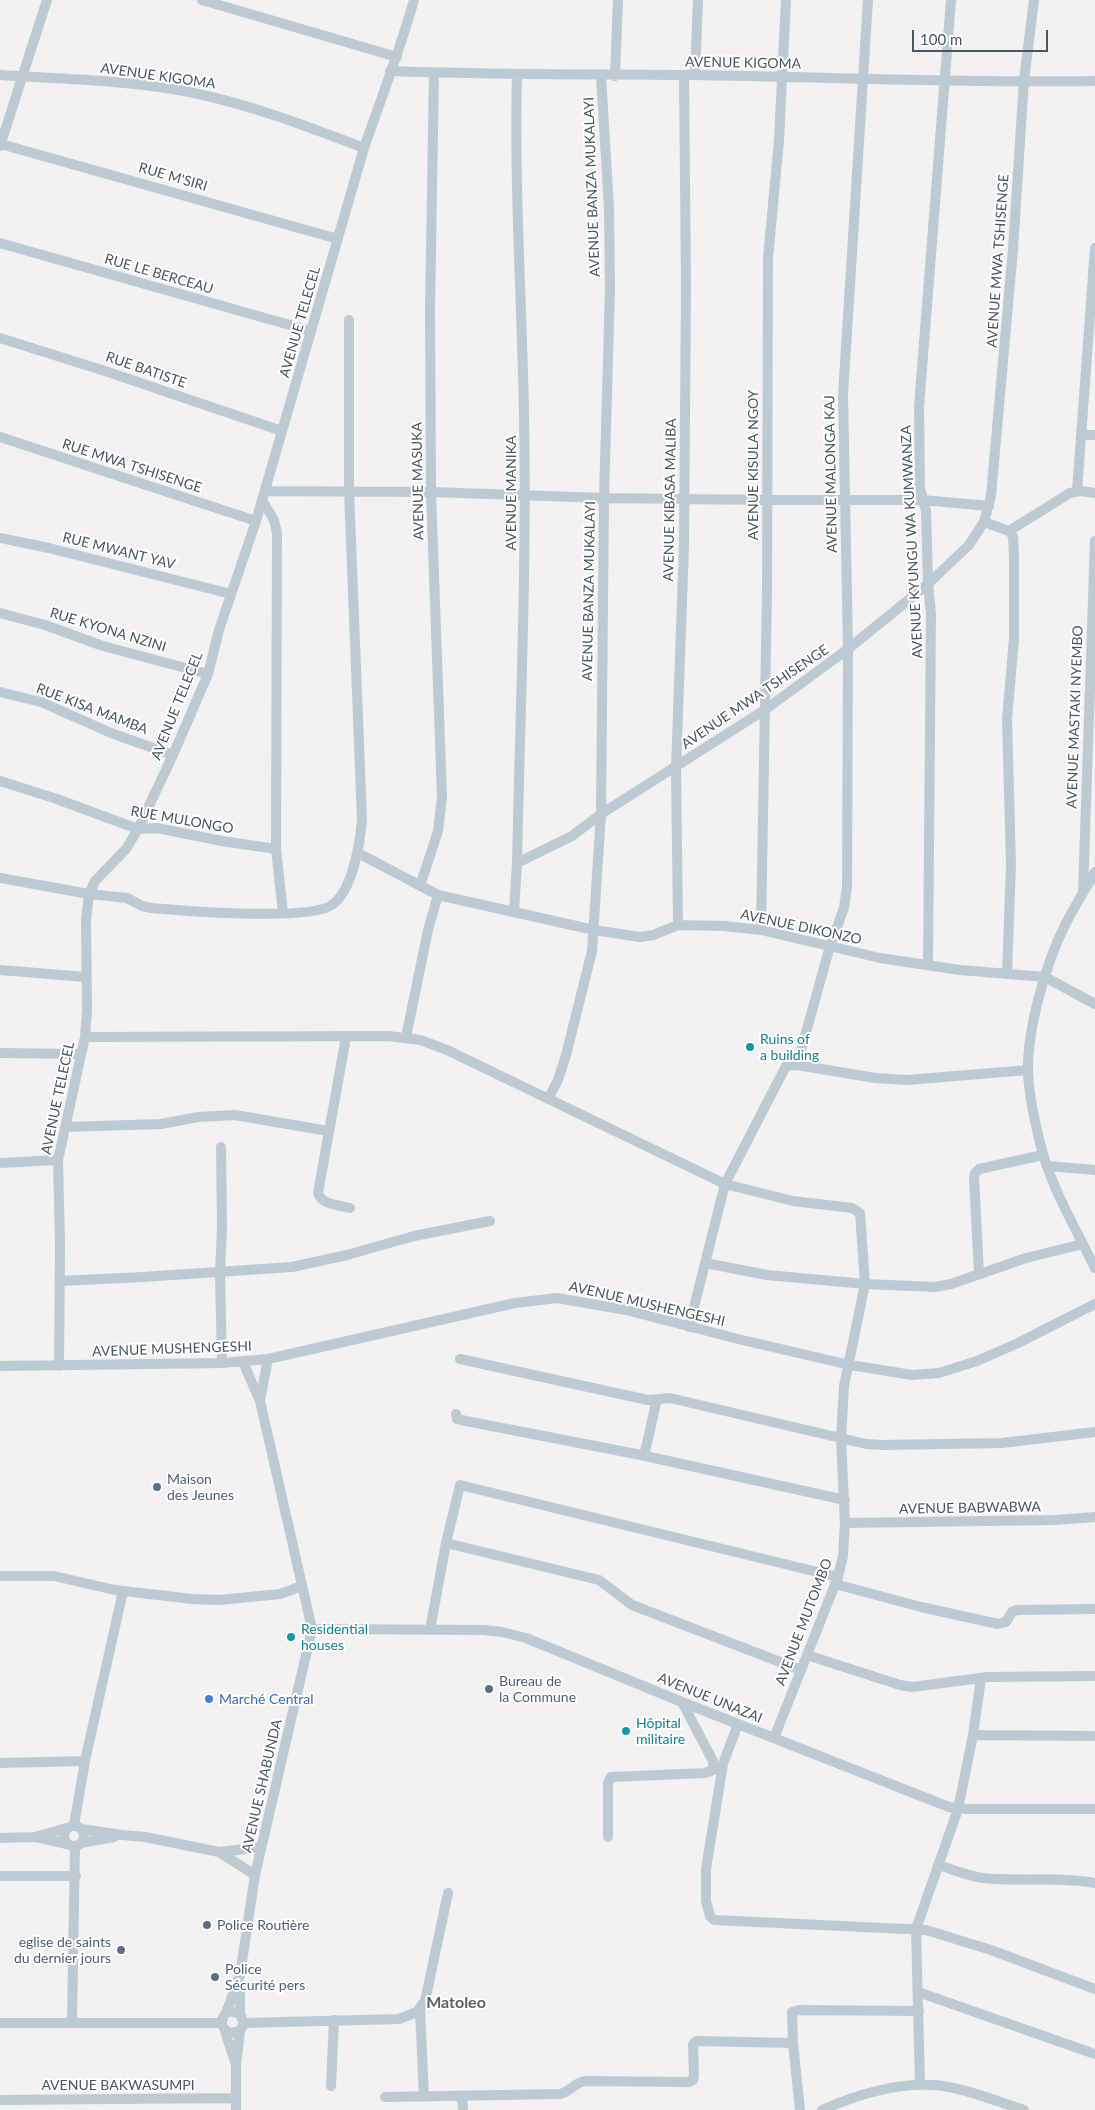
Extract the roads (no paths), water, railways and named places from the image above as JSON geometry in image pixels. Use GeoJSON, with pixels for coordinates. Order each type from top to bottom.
{"type":"FeatureCollection","features":[{"type":"Feature","properties":{"kind":"street"},"geometry":{"type":"LineString","coordinates":[[0,145],[24,76],[47,0]]}},
{"type":"Feature","properties":{"kind":"street"},"geometry":{"type":"LineString","coordinates":[[202,0],[397,57]]}},
{"type":"Feature","properties":{"kind":"street","name":"AVENUE TELECEL"},"geometry":{"type":"LineString","coordinates":[[58,1366],[60,1281],[58,1160],[85,1037],[87,1010],[86,920],[89,894],[95,881],[126,849],[138,829],[208,674],[231,594],[256,520],[364,148],[390,71],[397,57],[414,0]]}},
{"type":"Feature","properties":{"kind":"street"},"geometry":{"type":"LineString","coordinates":[[615,76],[618,0]]}},
{"type":"Feature","properties":{"kind":"street","name":"AVENUE KIBASA MALIBA"},"geometry":{"type":"LineString","coordinates":[[678,925],[676,768],[685,498],[689,75],[698,0]]}},
{"type":"Feature","properties":{"kind":"street","name":"AVENUE KISULA NGOY"},"geometry":{"type":"LineString","coordinates":[[761,930],[766,709],[768,258],[783,78],[786,0]]}},
{"type":"Feature","properties":{"kind":"street","name":"AVENUE MALONGA KAJ"},"geometry":{"type":"LineString","coordinates":[[797,1065],[830,946],[844,908],[847,887],[848,649],[843,394],[868,0]]}},
{"type":"Feature","properties":{"kind":"street","name":"AVENUE KYUNGU WA KUMWANZA"},"geometry":{"type":"LineString","coordinates":[[928,964],[932,646],[926,518],[922,500],[919,448],[921,370],[951,0]]}},
{"type":"Feature","properties":{"kind":"street","name":"AVENUE MWA TSHISENGE"},"geometry":{"type":"LineString","coordinates":[[517,863],[562,842],[601,814],[766,709],[848,649],[928,584],[974,539],[984,522],[989,506],[1013,249],[1024,80],[1034,0]]}},
{"type":"Feature","properties":{"kind":"street","name":"AVENUE KIGOMA"},"geometry":{"type":"LineString","coordinates":[[390,71],[601,76],[689,75],[783,78],[1095,81]]}},
{"type":"Feature","properties":{"kind":"street","name":"AVENUE MASUKA"},"geometry":{"type":"LineString","coordinates":[[420,886],[438,831],[441,807],[431,492],[430,309],[434,73]]}},
{"type":"Feature","properties":{"kind":"street","name":"AVENUE KIGOMA"},"geometry":{"type":"LineString","coordinates":[[0,74],[121,83],[192,93],[260,111],[364,148]]}},
{"type":"Feature","properties":{"kind":"street","name":"AVENUE MANIKA"},"geometry":{"type":"LineString","coordinates":[[514,912],[517,863],[525,495],[524,414],[515,174],[517,74]]}},
{"type":"Feature","properties":{"kind":"street","name":"AVENUE BANZA MUKALAYI"},"geometry":{"type":"LineString","coordinates":[[548,1099],[560,1074],[578,1011],[592,951],[601,814],[604,498],[610,288],[609,209],[601,76]]}},
{"type":"Feature","properties":{"kind":"street","name":"RUE M'SIRI"},"geometry":{"type":"LineString","coordinates":[[0,145],[338,239]]}},
{"type":"Feature","properties":{"kind":"street","name":"RUE LE BERCEAU"},"geometry":{"type":"LineString","coordinates":[[0,243],[311,331]]}},
{"type":"Feature","properties":{"kind":"street"},"geometry":{"type":"LineString","coordinates":[[1077,491],[1091,353],[1095,248]]}},
{"type":"Feature","properties":{"kind":"street"},"geometry":{"type":"LineString","coordinates":[[0,878],[89,894],[128,898],[145,907],[160,909],[227,913],[283,913],[322,909],[334,903],[351,873],[358,853],[362,819],[350,491],[349,320]]}},
{"type":"Feature","properties":{"kind":"street","name":"RUE BATISTE"},"geometry":{"type":"LineString","coordinates":[[0,338],[105,371],[282,431]]}},
{"type":"Feature","properties":{"kind":"street"},"geometry":{"type":"LineString","coordinates":[[1082,434],[1095,435]]}},
{"type":"Feature","properties":{"kind":"street","name":"RUE MWA TSHISENGE"},"geometry":{"type":"LineString","coordinates":[[0,437],[256,520]]}},
{"type":"Feature","properties":{"kind":"street"},"geometry":{"type":"LineString","coordinates":[[283,913],[276,849],[277,533],[274,520],[263,495],[350,491],[431,492],[604,498],[922,500],[989,506]]}},
{"type":"Feature","properties":{"kind":"street"},"geometry":{"type":"LineString","coordinates":[[1009,530],[1077,491],[1095,494]]}},
{"type":"Feature","properties":{"kind":"street"},"geometry":{"type":"LineString","coordinates":[[984,522],[1009,530],[1013,536],[1014,640],[1008,719],[1011,864],[1006,974]]}},
{"type":"Feature","properties":{"kind":"street","name":"RUE MWANT YAV"},"geometry":{"type":"LineString","coordinates":[[0,538],[49,548],[231,594]]}},
{"type":"Feature","properties":{"kind":"street","name":"AVENUE MASTAKI NYEMBO"},"geometry":{"type":"LineString","coordinates":[[1083,894],[1095,540]]}},
{"type":"Feature","properties":{"kind":"street","name":"RUE KYONA NZINI"},"geometry":{"type":"LineString","coordinates":[[0,613],[45,624],[103,646],[208,674]]}},
{"type":"Feature","properties":{"kind":"street","name":"RUE KISA MAMBA"},"geometry":{"type":"LineString","coordinates":[[0,692],[40,702],[111,733],[173,755]]}},
{"type":"Feature","properties":{"kind":"street","name":"RUE MULONGO"},"geometry":{"type":"LineString","coordinates":[[0,781],[54,798],[138,829],[157,828],[222,841],[276,849]]}},
{"type":"Feature","properties":{"kind":"street","name":"AVENUE DIKONZO"},"geometry":{"type":"LineString","coordinates":[[358,853],[438,895],[594,930],[640,937],[653,935],[678,925],[724,926],[761,930],[880,958],[1045,977]]}},
{"type":"Feature","properties":{"kind":"street"},"geometry":{"type":"LineString","coordinates":[[1095,872],[1064,926],[1045,977],[1032,1029],[1028,1070],[1031,1097],[1043,1155],[1095,1268]]}},
{"type":"Feature","properties":{"kind":"street"},"geometry":{"type":"LineString","coordinates":[[406,1037],[428,930],[438,895]]}},
{"type":"Feature","properties":{"kind":"street"},"geometry":{"type":"LineString","coordinates":[[0,970],[86,977]]}},
{"type":"Feature","properties":{"kind":"street"},"geometry":{"type":"LineString","coordinates":[[1045,977],[1095,1004]]}},
{"type":"Feature","properties":{"kind":"street"},"geometry":{"type":"LineString","coordinates":[[85,1037],[406,1037],[420,1040],[447,1050],[725,1184]]}},
{"type":"Feature","properties":{"kind":"street"},"geometry":{"type":"LineString","coordinates":[[346,1037],[318,1188],[319,1197],[326,1202],[350,1208]]}},
{"type":"Feature","properties":{"kind":"street"},"geometry":{"type":"LineString","coordinates":[[0,1053],[81,1054]]}},
{"type":"Feature","properties":{"kind":"street"},"geometry":{"type":"LineString","coordinates":[[689,1328],[725,1184],[784,1069],[789,1065],[866,1077],[907,1080],[1028,1070]]}},
{"type":"Feature","properties":{"kind":"street"},"geometry":{"type":"LineString","coordinates":[[65,1127],[161,1124],[198,1117],[235,1115],[328,1131]]}},
{"type":"Feature","properties":{"kind":"street"},"geometry":{"type":"LineString","coordinates":[[221,1147],[222,1229],[220,1272],[222,1363]]}},
{"type":"Feature","properties":{"kind":"street"},"geometry":{"type":"LineString","coordinates":[[979,1274],[975,1173],[979,1169],[1043,1155]]}},
{"type":"Feature","properties":{"kind":"street"},"geometry":{"type":"LineString","coordinates":[[0,1163],[58,1160]]}},
{"type":"Feature","properties":{"kind":"street"},"geometry":{"type":"LineString","coordinates":[[1048,1166],[1095,1170]]}},
{"type":"Feature","properties":{"kind":"street","name":"AVENUE MUTOMBO"},"geometry":{"type":"LineString","coordinates":[[725,1184],[793,1201],[857,1210],[861,1218],[865,1284],[844,1386],[842,1438],[845,1523],[843,1556],[836,1580],[774,1738]]}},
{"type":"Feature","properties":{"kind":"street"},"geometry":{"type":"LineString","coordinates":[[60,1281],[292,1267],[414,1236],[490,1222]]}},
{"type":"Feature","properties":{"kind":"street"},"geometry":{"type":"LineString","coordinates":[[705,1263],[767,1275],[935,1288],[1026,1258],[1083,1244]]}},
{"type":"Feature","properties":{"kind":"street","name":"AVENUE MUSHENGESHI"},"geometry":{"type":"LineString","coordinates":[[0,1366],[222,1363],[268,1359],[506,1306],[557,1298],[626,1310],[689,1328],[850,1364],[912,1375],[939,1373],[961,1367],[993,1354],[1095,1304]]}},
{"type":"Feature","properties":{"kind":"street"},"geometry":{"type":"LineString","coordinates":[[460,1358],[584,1387],[648,1400],[670,1398],[842,1438],[883,1445],[1002,1443],[1095,1432]]}},
{"type":"Feature","properties":{"kind":"street"},"geometry":{"type":"LineString","coordinates":[[260,1401],[268,1359]]}},
{"type":"Feature","properties":{"kind":"street"},"geometry":{"type":"LineString","coordinates":[[243,1362],[260,1401]]}},
{"type":"Feature","properties":{"kind":"street"},"geometry":{"type":"LineString","coordinates":[[644,1456],[657,1399]]}},
{"type":"Feature","properties":{"kind":"street","name":"AVENUE SHABUNDA"},"geometry":{"type":"LineString","coordinates":[[240,1975],[255,1875],[312,1629],[260,1401]]}},
{"type":"Feature","properties":{"kind":"street"},"geometry":{"type":"LineString","coordinates":[[456,1414],[456,1417],[461,1420],[644,1456],[845,1500]]}},
{"type":"Feature","properties":{"kind":"street"},"geometry":{"type":"LineString","coordinates":[[430,1630],[446,1543],[460,1485],[836,1580],[921,1608],[998,1624],[1006,1622],[1012,1612],[1017,1610],[1095,1610]]}},
{"type":"Feature","properties":{"kind":"street","name":"AVENUE BABWABWA"},"geometry":{"type":"LineString","coordinates":[[845,1523],[1055,1520],[1095,1517]]}},
{"type":"Feature","properties":{"kind":"street"},"geometry":{"type":"LineString","coordinates":[[446,1543],[599,1580],[632,1605],[801,1670]]}},
{"type":"Feature","properties":{"kind":"street"},"geometry":{"type":"LineString","coordinates":[[0,1576],[54,1576],[123,1591],[192,1599],[219,1600],[280,1594],[302,1586]]}},
{"type":"Feature","properties":{"kind":"street"},"geometry":{"type":"LineString","coordinates":[[75,1844],[63,1836],[74,1827],[84,1761],[123,1591]]}},
{"type":"Feature","properties":{"kind":"street","name":"AVENUE UNAZAI"},"geometry":{"type":"LineString","coordinates":[[312,1629],[494,1631],[516,1634],[682,1702],[943,1804],[958,1808],[1095,1808]]}},
{"type":"Feature","properties":{"kind":"street"},"geometry":{"type":"LineString","coordinates":[[807,1655],[906,1687],[981,1678],[1095,1676]]}},
{"type":"Feature","properties":{"kind":"street"},"geometry":{"type":"LineString","coordinates":[[920,2085],[916,1929],[958,1808],[973,1735],[981,1678]]}},
{"type":"Feature","properties":{"kind":"street"},"geometry":{"type":"LineString","coordinates":[[608,1837],[608,1783],[611,1777],[705,1773],[711,1772],[714,1769],[713,1761],[682,1702]]}},
{"type":"Feature","properties":{"kind":"street"},"geometry":{"type":"LineString","coordinates":[[738,1724],[723,1764],[706,1869],[706,1901],[712,1918],[718,1921],[916,1929],[936,1932],[1095,1989]]}},
{"type":"Feature","properties":{"kind":"street"},"geometry":{"type":"LineString","coordinates":[[973,1735],[1095,1736]]}},
{"type":"Feature","properties":{"kind":"street"},"geometry":{"type":"LineString","coordinates":[[0,1763],[84,1761]]}},
{"type":"Feature","properties":{"kind":"street"},"geometry":{"type":"LineString","coordinates":[[74,1827],[84,1836],[75,1844]]}},
{"type":"Feature","properties":{"kind":"street"},"geometry":{"type":"LineString","coordinates":[[35,1837],[74,1827],[122,1836]]}},
{"type":"Feature","properties":{"kind":"street"},"geometry":{"type":"LineString","coordinates":[[0,1838],[35,1837],[75,1844],[122,1836],[145,1836],[219,1852],[261,1847]]}},
{"type":"Feature","properties":{"kind":"street"},"geometry":{"type":"LineString","coordinates":[[72,2023],[76,1876],[75,1844]]}},
{"type":"Feature","properties":{"kind":"street"},"geometry":{"type":"LineString","coordinates":[[219,1852],[255,1875]]}},
{"type":"Feature","properties":{"kind":"street"},"geometry":{"type":"LineString","coordinates":[[938,1865],[981,1878],[1007,1880],[1074,1879],[1095,1883]]}},
{"type":"Feature","properties":{"kind":"street"},"geometry":{"type":"LineString","coordinates":[[0,1876],[76,1876]]}},
{"type":"Feature","properties":{"kind":"street"},"geometry":{"type":"LineString","coordinates":[[224,2022],[230,2033],[241,2023],[399,2019],[409,2017],[420,2010],[426,2001],[448,1893]]}},
{"type":"Feature","properties":{"kind":"street"},"geometry":{"type":"LineString","coordinates":[[236,2065],[224,2022],[240,1975]]}},
{"type":"Feature","properties":{"kind":"street"},"geometry":{"type":"LineString","coordinates":[[236,2110],[236,2065],[241,2023],[240,1975]]}},
{"type":"Feature","properties":{"kind":"street"},"geometry":{"type":"LineString","coordinates":[[918,1992],[1095,2054]]}},
{"type":"Feature","properties":{"kind":"street"},"geometry":{"type":"LineString","coordinates":[[420,2010],[424,2097]]}},
{"type":"Feature","properties":{"kind":"street"},"geometry":{"type":"LineString","coordinates":[[224,2022],[231,2011],[241,2023]]}},
{"type":"Feature","properties":{"kind":"street"},"geometry":{"type":"LineString","coordinates":[[800,2110],[791,2014],[794,2011],[918,2011]]}},
{"type":"Feature","properties":{"kind":"street"},"geometry":{"type":"LineString","coordinates":[[331,2086],[334,2020]]}},
{"type":"Feature","properties":{"kind":"street"},"geometry":{"type":"LineString","coordinates":[[0,2023],[224,2022]]}},
{"type":"Feature","properties":{"kind":"street"},"geometry":{"type":"LineString","coordinates":[[385,2097],[560,2094],[584,2081],[690,2081],[694,2076],[693,2044],[697,2040],[793,2043]]}},
{"type":"Feature","properties":{"kind":"street"},"geometry":{"type":"LineString","coordinates":[[822,2110],[848,2099],[887,2089],[920,2085],[956,2088],[1024,2110]]}},
{"type":"Feature","properties":{"kind":"street"},"geometry":{"type":"LineString","coordinates":[[462,2097],[463,2110]]}},
{"type":"Feature","properties":{"kind":"street","name":"AVENUE BAKWASUMPI"},"geometry":{"type":"LineString","coordinates":[[0,2100],[236,2098]]}},
{"type":"Feature","properties":{"kind":"street"},"geometry":{"type":"LineString","coordinates":[[848,2099],[848,2110]]}},
{"type":"Feature","properties":{"kind":"place","name":"Ruins of a building"},"geometry":{"type":"Point","coordinates":[750,1047]}},
{"type":"Feature","properties":{"kind":"place","name":"Maison des Jeunes"},"geometry":{"type":"Point","coordinates":[157,1487]}},
{"type":"Feature","properties":{"kind":"place","name":"Residential houses"},"geometry":{"type":"Point","coordinates":[291,1637]}},
{"type":"Feature","properties":{"kind":"place","name":"Bureau de la Commune"},"geometry":{"type":"Point","coordinates":[489,1689]}},
{"type":"Feature","properties":{"kind":"place","name":"Marché Central"},"geometry":{"type":"Point","coordinates":[209,1699]}},
{"type":"Feature","properties":{"kind":"place","name":"Hôpital militaire"},"geometry":{"type":"Point","coordinates":[626,1731]}},
{"type":"Feature","properties":{"kind":"place","name":"Police Routière"},"geometry":{"type":"Point","coordinates":[207,1925]}},
{"type":"Feature","properties":{"kind":"place","name":"eglise de saints du dernier jours"},"geometry":{"type":"Point","coordinates":[121,1950]}},
{"type":"Feature","properties":{"kind":"place","name":"Police Sécurité pers"},"geometry":{"type":"Point","coordinates":[215,1977]}},
{"type":"Feature","properties":{"kind":"district","name":"Matoleo"},"geometry":{"type":"Point","coordinates":[456,2003]}}]}
